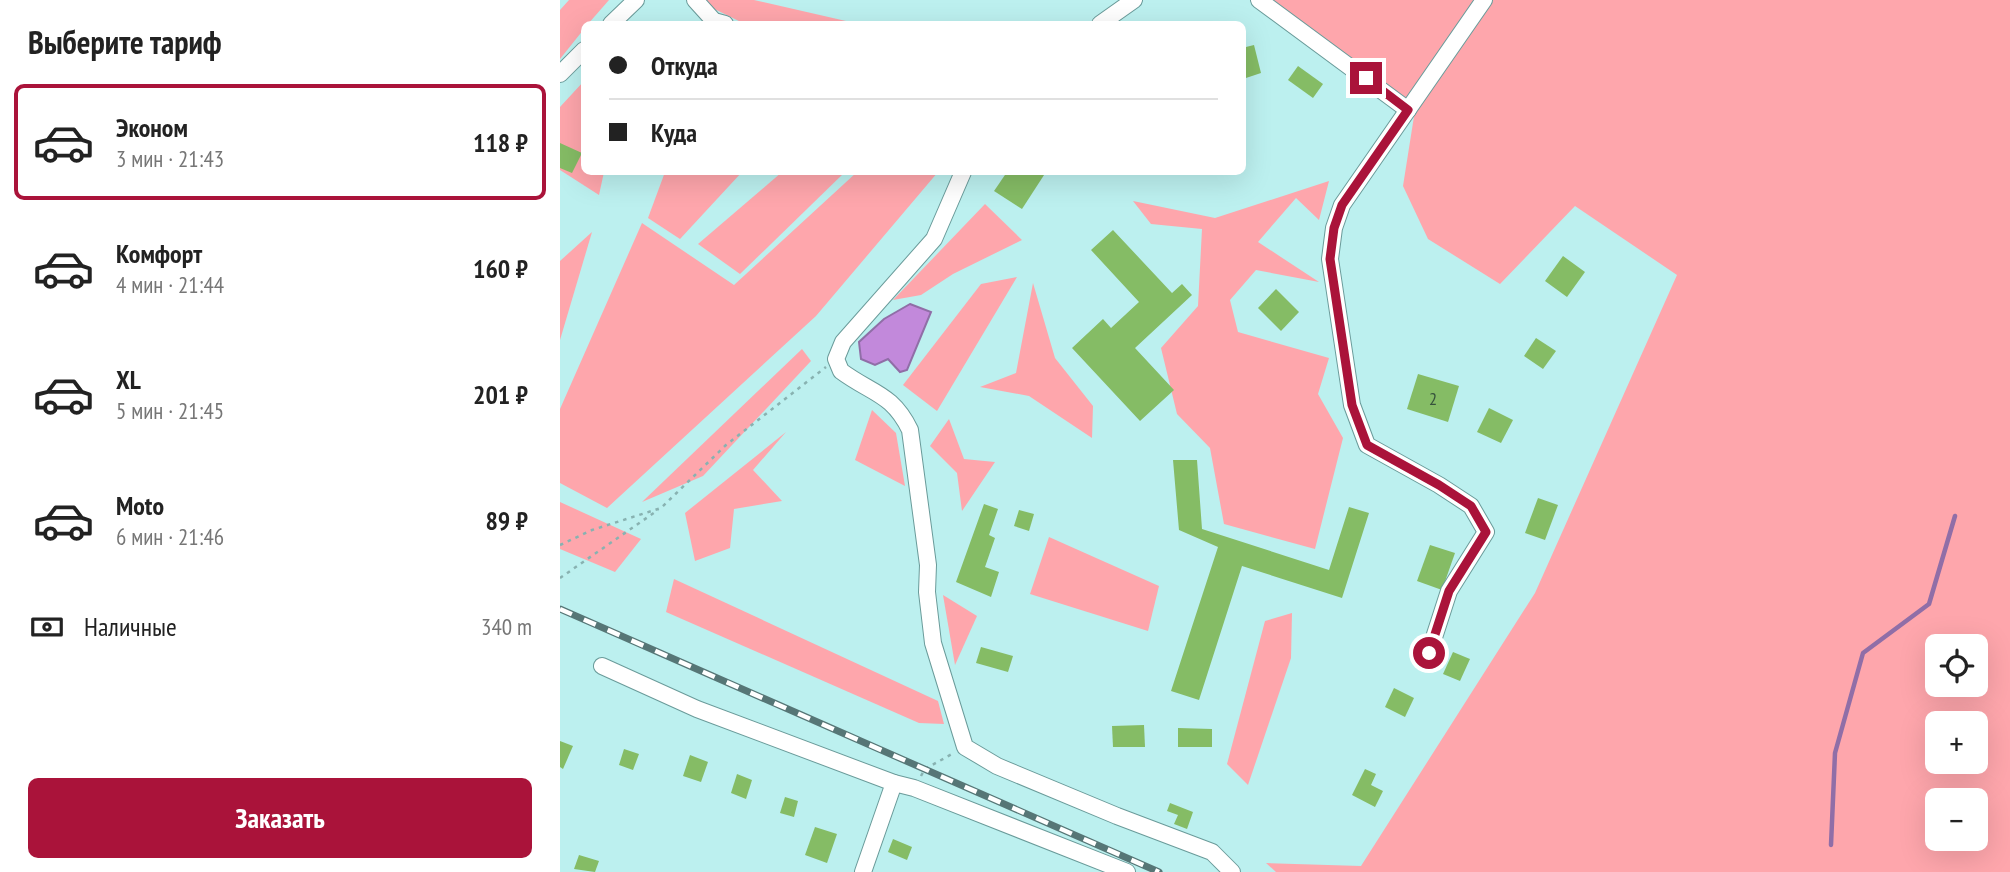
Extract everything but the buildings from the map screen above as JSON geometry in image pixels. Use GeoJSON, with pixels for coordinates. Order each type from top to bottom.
{"type":"FeatureCollection","features":[{"type":"Feature","properties":{"kind":"street"},"geometry":{"type":"LineString","coordinates":[[614,21],[636,0]]}},
{"type":"Feature","properties":{"kind":"street"},"geometry":{"type":"LineString","coordinates":[[695,0],[714,21]]}},
{"type":"Feature","properties":{"kind":"street"},"geometry":{"type":"LineString","coordinates":[[1104,21],[1134,0]]}},
{"type":"Feature","properties":{"kind":"street"},"geometry":{"type":"LineString","coordinates":[[1259,0],[1408,110]]}},
{"type":"Feature","properties":{"kind":"street"},"geometry":{"type":"LineString","coordinates":[[1429,653],[1449,591],[1486,532],[1471,506],[1367,445],[1352,405],[1330,259],[1334,228],[1342,205],[1484,0]]}},
{"type":"Feature","properties":{"kind":"street"},"geometry":{"type":"LineString","coordinates":[[560,74],[581,53]]}},
{"type":"Feature","properties":{"kind":"street"},"geometry":{"type":"LineString","coordinates":[[962,175],[934,239],[843,342],[836,359],[841,371],[890,400],[901,411],[910,430],[928,565],[927,592],[933,643],[965,747],[997,766],[1212,852],[1232,872]]}},
{"type":"Feature","properties":{"kind":"street"},"geometry":{"type":"LineString","coordinates":[[602,666],[697,709],[894,783],[914,788],[1127,872]]}},
{"type":"Feature","properties":{"kind":"street"},"geometry":{"type":"LineString","coordinates":[[863,872],[894,783]]}},
{"type":"Feature","properties":{"kind":"path"},"geometry":{"type":"LineString","coordinates":[[560,578],[661,508],[726,445],[836,359]]}},
{"type":"Feature","properties":{"kind":"path"},"geometry":{"type":"LineString","coordinates":[[560,545],[592,530],[661,508]]}},
{"type":"Feature","properties":{"kind":"path"},"geometry":{"type":"LineString","coordinates":[[914,788],[925,769],[965,747]]}},
{"type":"Feature","properties":{"kind":"shaded area"},"geometry":{"type":"Polygon","coordinates":[[[569,0],[609,0],[591,21],[581,21],[581,33],[560,59],[560,10],[569,0]]]}},
{"type":"Feature","properties":{"kind":"shaded area"},"geometry":{"type":"Polygon","coordinates":[[[696,0],[754,0],[846,21],[739,21],[696,0]]]}},
{"type":"Feature","properties":{"kind":"shaded area"},"geometry":{"type":"Polygon","coordinates":[[[1272,0],[2010,0],[2010,872],[1276,872],[1266,863],[1361,866],[1535,593],[1677,275],[1575,206],[1500,284],[1428,239],[1403,186],[1415,110],[1272,0]]]}},
{"type":"Feature","properties":{"kind":"shaded area"},"geometry":{"type":"Polygon","coordinates":[[[581,84],[581,175],[603,175],[599,195],[560,170],[560,107],[581,84]]]}},
{"type":"Feature","properties":{"kind":"shaded area"},"geometry":{"type":"Polygon","coordinates":[[[664,175],[739,175],[680,239],[648,218],[664,175]]]}},
{"type":"Feature","properties":{"kind":"shaded area"},"geometry":{"type":"Polygon","coordinates":[[[778,175],[842,175],[740,274],[698,244],[778,175]]]}},
{"type":"Feature","properties":{"kind":"shaded area"},"geometry":{"type":"Polygon","coordinates":[[[854,175],[935,175],[816,316],[607,508],[560,483],[560,409],[642,223],[734,285],[854,175]]]}},
{"type":"Feature","properties":{"kind":"shaded area"},"geometry":{"type":"Polygon","coordinates":[[[1329,181],[1319,220],[1296,198],[1258,242],[1319,282],[1256,270],[1230,300],[1238,332],[1329,358],[1318,394],[1343,438],[1315,549],[1224,524],[1210,448],[1177,414],[1161,348],[1198,306],[1202,229],[1151,224],[1133,201],[1215,218],[1329,181]]]}},
{"type":"Feature","properties":{"kind":"shaded area"},"geometry":{"type":"Polygon","coordinates":[[[985,204],[1022,240],[953,274],[921,295],[893,300],[985,204]]]}},
{"type":"Feature","properties":{"kind":"shaded area"},"geometry":{"type":"Polygon","coordinates":[[[592,232],[560,340],[560,261],[592,232]]]}},
{"type":"Feature","properties":{"kind":"shaded area"},"geometry":{"type":"Polygon","coordinates":[[[1017,277],[937,411],[903,385],[981,284],[1017,277]]]}},
{"type":"Feature","properties":{"kind":"shaded area"},"geometry":{"type":"Polygon","coordinates":[[[1033,283],[1055,358],[1093,406],[1092,438],[1029,396],[980,387],[1016,373],[1033,283]]]}},
{"type":"Feature","properties":{"kind":"shaded area"},"geometry":{"type":"Polygon","coordinates":[[[910,304],[931,312],[907,370],[900,372],[888,359],[875,365],[861,359],[859,342],[884,319],[910,304]]]}},
{"type":"Feature","properties":{"kind":"shaded area"},"geometry":{"type":"Polygon","coordinates":[[[802,349],[811,361],[703,476],[642,502],[802,349]]]}},
{"type":"Feature","properties":{"kind":"shaded area"},"geometry":{"type":"Polygon","coordinates":[[[872,410],[896,433],[905,486],[855,460],[872,410]]]}},
{"type":"Feature","properties":{"kind":"shaded area"},"geometry":{"type":"Polygon","coordinates":[[[949,419],[964,459],[995,462],[962,511],[957,473],[930,446],[949,419]]]}},
{"type":"Feature","properties":{"kind":"shaded area"},"geometry":{"type":"Polygon","coordinates":[[[786,432],[753,470],[782,501],[734,509],[730,548],[695,561],[685,513],[786,432]]]}},
{"type":"Feature","properties":{"kind":"shaded area"},"geometry":{"type":"Polygon","coordinates":[[[560,502],[641,539],[615,572],[560,549],[560,502]]]}},
{"type":"Feature","properties":{"kind":"shaded area"},"geometry":{"type":"Polygon","coordinates":[[[1049,537],[1159,586],[1148,631],[1030,594],[1049,537]]]}},
{"type":"Feature","properties":{"kind":"shaded area"},"geometry":{"type":"Polygon","coordinates":[[[674,579],[938,701],[944,724],[919,723],[666,612],[674,579]]]}},
{"type":"Feature","properties":{"kind":"shaded area"},"geometry":{"type":"Polygon","coordinates":[[[943,595],[977,616],[955,665],[943,595]]]}},
{"type":"Feature","properties":{"kind":"shaded area"},"geometry":{"type":"Polygon","coordinates":[[[1292,613],[1291,658],[1248,785],[1227,764],[1265,621],[1292,613]]]}},
{"type":"Feature","properties":{"kind":"waterway"},"geometry":{"type":"LineString","coordinates":[[1831,845],[1835,753],[1863,653],[1929,604],[1955,516]]}},
{"type":"Feature","properties":{"kind":"railway"},"geometry":{"type":"LineString","coordinates":[[560,609],[1159,872]]}},
{"type":"Feature","properties":{"kind":"route"},"geometry":{"type":"LineString","coordinates":[[1366,78],[1408,110],[1342,205],[1334,228],[1330,259],[1352,405],[1367,445],[1471,506],[1486,532],[1449,591],[1429,653]]}}]}
